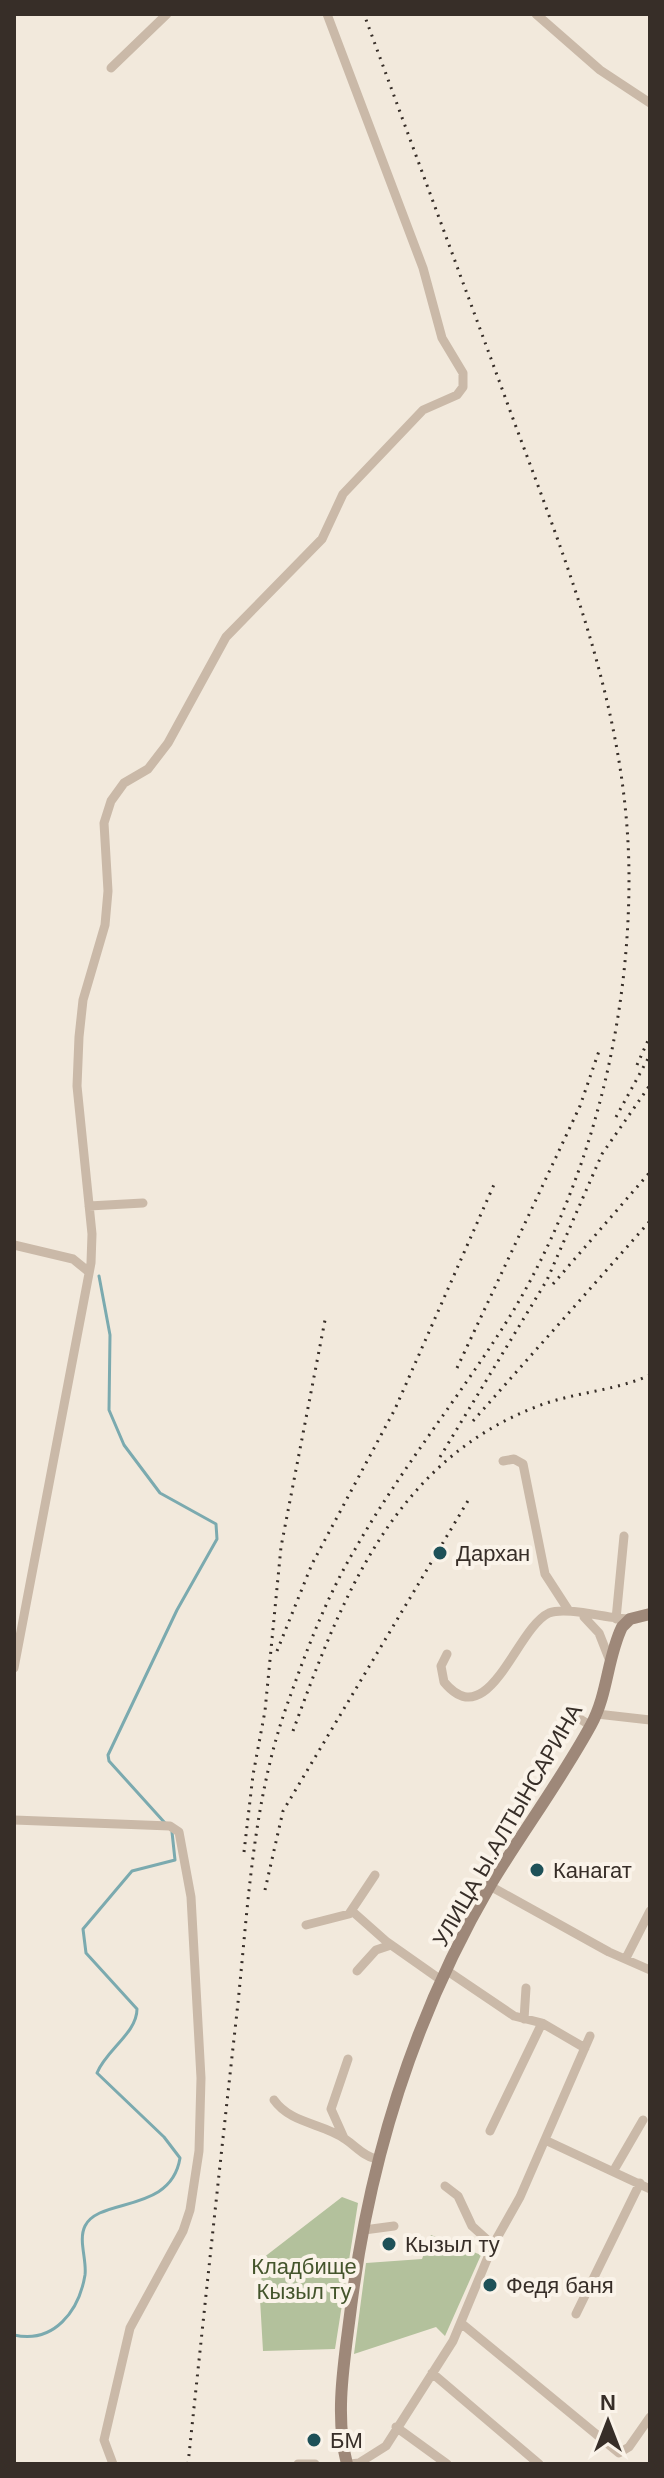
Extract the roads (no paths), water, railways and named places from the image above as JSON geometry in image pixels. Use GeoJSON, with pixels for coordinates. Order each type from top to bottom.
{"type":"FeatureCollection","features":[{"type":"Feature","properties":{"kind":"street"},"geometry":{"type":"LineString","coordinates":[[111,68],[167,14]]}},
{"type":"Feature","properties":{"kind":"street"},"geometry":{"type":"LineString","coordinates":[[14,1668],[90,1267],[89,1206],[77,1086],[79,1037],[83,1000],[105,925],[108,891],[104,823],[111,801],[124,783],[148,769],[168,743],[226,637],[322,539],[343,494],[423,410],[457,395],[463,387],[463,373],[442,338],[423,268],[327,14]]}},
{"type":"Feature","properties":{"kind":"street"},"geometry":{"type":"LineString","coordinates":[[536,14],[600,70],[650,103]]}},
{"type":"Feature","properties":{"kind":"street"},"geometry":{"type":"LineString","coordinates":[[89,1206],[143,1203]]}},
{"type":"Feature","properties":{"kind":"street"},"geometry":{"type":"LineString","coordinates":[[14,1245],[73,1259],[90,1267]]}},
{"type":"Feature","properties":{"kind":"street"},"geometry":{"type":"LineString","coordinates":[[503,1461],[514,1459],[523,1464],[545,1574],[574,1613],[595,1626],[610,1661]]}},
{"type":"Feature","properties":{"kind":"street"},"geometry":{"type":"LineString","coordinates":[[616,1619],[624,1536]]}},
{"type":"Feature","properties":{"kind":"street"},"geometry":{"type":"LineString","coordinates":[[447,1654],[441,1666],[444,1682],[461,1694],[476,1697],[501,1674],[540,1619],[554,1612],[616,1619],[650,1614]]}},
{"type":"Feature","properties":{"kind":"street","name":"УЛИЦА Ы.АЛТЫНСАРИНА"},"geometry":{"type":"LineString","coordinates":[[348,2464],[342,2398],[364,2230],[376,2159],[406,2065],[444,1975],[490,1886],[594,1720],[618,1636],[630,1619]]}},
{"type":"Feature","properties":{"kind":"street"},"geometry":{"type":"LineString","coordinates":[[577,1717],[650,1720]]}},
{"type":"Feature","properties":{"kind":"street"},"geometry":{"type":"LineString","coordinates":[[14,1820],[170,1826],[179,1832],[191,1897],[201,2078],[199,2151],[190,2210],[183,2231],[130,2328],[104,2440],[113,2464]]}},
{"type":"Feature","properties":{"kind":"street"},"geometry":{"type":"LineString","coordinates":[[306,1925],[352,1911],[375,1875]]}},
{"type":"Feature","properties":{"kind":"street"},"geometry":{"type":"LineString","coordinates":[[490,1886],[609,1952],[650,1970]]}},
{"type":"Feature","properties":{"kind":"street","name":"УЛИЦА Ы.АЛТЫНСАРИНА"},"geometry":{"type":"LineString","coordinates":[[352,1911],[391,1945],[444,1975]]}},
{"type":"Feature","properties":{"kind":"street"},"geometry":{"type":"LineString","coordinates":[[626,1958],[650,1911]]}},
{"type":"Feature","properties":{"kind":"street"},"geometry":{"type":"LineString","coordinates":[[357,1971],[376,1950],[391,1945]]}},
{"type":"Feature","properties":{"kind":"street"},"geometry":{"type":"LineString","coordinates":[[444,1975],[524,2019],[542,2023],[585,2048]]}},
{"type":"Feature","properties":{"kind":"street"},"geometry":{"type":"LineString","coordinates":[[524,2019],[526,1988]]}},
{"type":"Feature","properties":{"kind":"street"},"geometry":{"type":"LineString","coordinates":[[490,2131],[542,2023]]}},
{"type":"Feature","properties":{"kind":"street"},"geometry":{"type":"LineString","coordinates":[[348,2464],[370,2457],[386,2446],[461,2323],[493,2245],[520,2197],[590,2036]]}},
{"type":"Feature","properties":{"kind":"street"},"geometry":{"type":"LineString","coordinates":[[348,2059],[331,2109],[344,2138],[354,2149],[376,2159]]}},
{"type":"Feature","properties":{"kind":"street"},"geometry":{"type":"LineString","coordinates":[[274,2100],[294,2117],[344,2138]]}},
{"type":"Feature","properties":{"kind":"street"},"geometry":{"type":"LineString","coordinates":[[614,2170],[643,2120]]}},
{"type":"Feature","properties":{"kind":"street"},"geometry":{"type":"LineString","coordinates":[[545,2140],[650,2189]]}},
{"type":"Feature","properties":{"kind":"street"},"geometry":{"type":"LineString","coordinates":[[576,2314],[640,2183]]}},
{"type":"Feature","properties":{"kind":"street"},"geometry":{"type":"LineString","coordinates":[[445,2186],[458,2196],[472,2226],[493,2245]]}},
{"type":"Feature","properties":{"kind":"street"},"geometry":{"type":"LineString","coordinates":[[364,2230],[394,2226]]}},
{"type":"Feature","properties":{"kind":"street"},"geometry":{"type":"LineString","coordinates":[[461,2323],[619,2453],[629,2447],[650,2417]]}},
{"type":"Feature","properties":{"kind":"street"},"geometry":{"type":"LineString","coordinates":[[432,2373],[539,2464]]}},
{"type":"Feature","properties":{"kind":"street"},"geometry":{"type":"LineString","coordinates":[[396,2427],[447,2464]]}},
{"type":"Feature","properties":{"kind":"street"},"geometry":{"type":"LineString","coordinates":[[298,2464],[315,2464]]}},
{"type":"Feature","properties":{"kind":"waterway"},"geometry":{"type":"LineString","coordinates":[[99,1276],[110,1335],[109,1410],[124,1445],[160,1493],[216,1524],[217,1539],[177,1610],[108,1755],[109,1761],[165,1823]]}},
{"type":"Feature","properties":{"kind":"waterway"},"geometry":{"type":"LineString","coordinates":[[14,2335],[41,2334],[62,2322],[82,2288],[85,2275],[82,2237],[85,2226],[104,2211],[150,2196],[163,2188],[174,2176],[180,2158],[164,2137],[97,2073],[127,2034],[136,2018],[137,2009],[86,1953],[83,1929],[132,1871],[175,1860],[172,1832]]}},
{"type":"Feature","properties":{"kind":"railway"},"geometry":{"type":"LineString","coordinates":[[188,2464],[253,1857],[275,1742],[309,1646],[344,1570],[391,1490],[512,1313],[563,1212],[583,1159],[612,1048],[622,992],[627,935],[629,879],[619,759],[592,643],[554,529],[364,14]]}},
{"type":"Feature","properties":{"kind":"railway"},"geometry":{"type":"LineString","coordinates":[[637,1065],[650,1036]]}},
{"type":"Feature","properties":{"kind":"railway"},"geometry":{"type":"LineString","coordinates":[[457,1368],[580,1106],[599,1051]]}},
{"type":"Feature","properties":{"kind":"railway"},"geometry":{"type":"LineString","coordinates":[[616,1117],[650,1055]]}},
{"type":"Feature","properties":{"kind":"railway"},"geometry":{"type":"LineString","coordinates":[[440,1457],[547,1280],[602,1154],[650,1085]]}},
{"type":"Feature","properties":{"kind":"railway"},"geometry":{"type":"LineString","coordinates":[[553,1284],[650,1172]]}},
{"type":"Feature","properties":{"kind":"railway"},"geometry":{"type":"LineString","coordinates":[[277,1651],[312,1564],[395,1409],[496,1180]]}},
{"type":"Feature","properties":{"kind":"railway"},"geometry":{"type":"LineString","coordinates":[[473,1421],[650,1221]]}},
{"type":"Feature","properties":{"kind":"railway"},"geometry":{"type":"LineString","coordinates":[[244,1852],[253,1775],[265,1711],[281,1547],[326,1315]]}},
{"type":"Feature","properties":{"kind":"railway"},"geometry":{"type":"LineString","coordinates":[[293,1731],[354,1584],[380,1539],[410,1498],[446,1461],[488,1430],[538,1406],[623,1385],[650,1375]]}},
{"type":"Feature","properties":{"kind":"railway"},"geometry":{"type":"LineString","coordinates":[[265,1890],[283,1811],[469,1499]]}},
{"type":"Feature","properties":{"kind":"place","name":"Дархан"},"geometry":{"type":"Point","coordinates":[440,1553]}},
{"type":"Feature","properties":{"kind":"place","name":"Канагат"},"geometry":{"type":"Point","coordinates":[537,1870]}},
{"type":"Feature","properties":{"kind":"place","name":"Кызыл ту"},"geometry":{"type":"Point","coordinates":[389,2244]}},
{"type":"Feature","properties":{"kind":"place","name":"Федя баня"},"geometry":{"type":"Point","coordinates":[490,2285]}},
{"type":"Feature","properties":{"kind":"place","name":"БМ"},"geometry":{"type":"Point","coordinates":[314,2440]}},
{"type":"Feature","properties":{"kind":"park label","name":"Кладбище Кызыл ту"},"geometry":{"type":"Point","coordinates":[304,2278]}}]}
